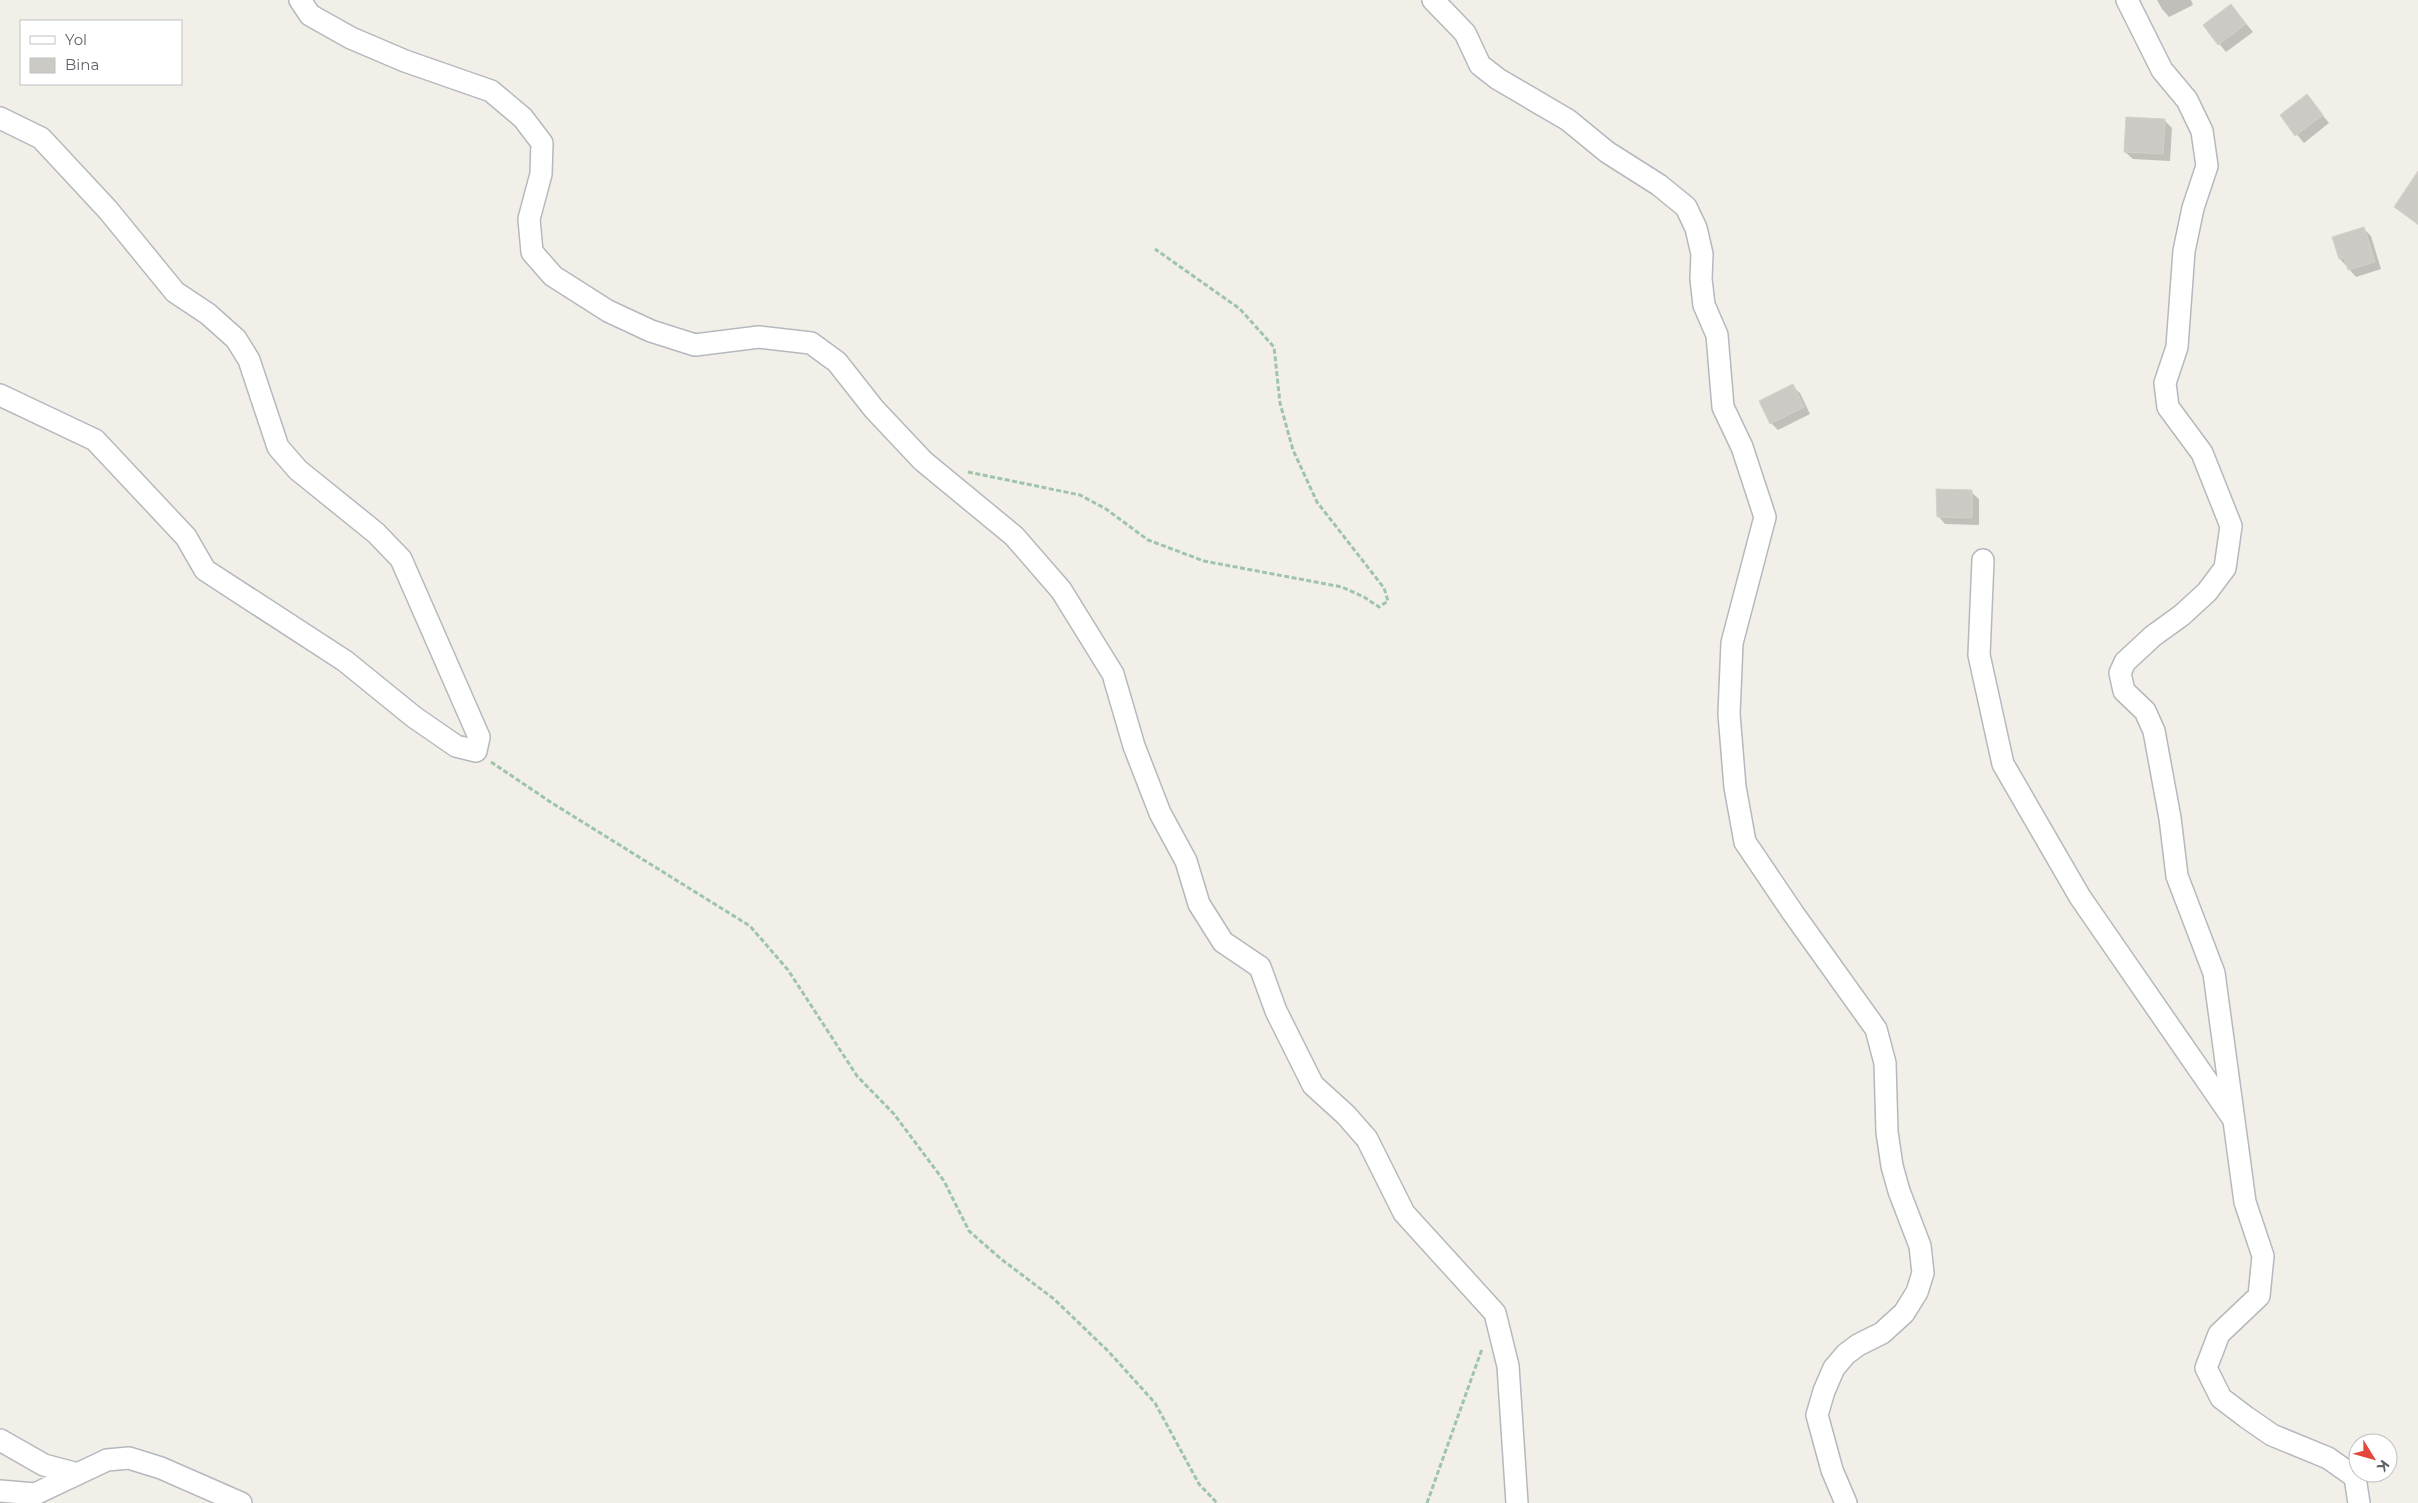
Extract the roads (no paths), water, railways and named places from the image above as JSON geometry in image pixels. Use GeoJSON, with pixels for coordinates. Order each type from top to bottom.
{"type":"FeatureCollection","features":[{"type":"Feature","properties":{"kind":"street"},"geometry":{"type":"LineString","coordinates":[[300,0],[310,15],[351,38],[405,61],[491,91],[524,118],[542,143],[541,174],[529,219],[532,252],[553,276],[608,311],[651,331],[695,345],[759,337],[811,343],[837,362],[874,409],[923,462],[1014,536],[1061,590],[1113,674],[1134,746],[1160,813],[1186,861],[1199,904],[1223,942],[1260,967],[1276,1011],[1313,1085],[1346,1115],[1367,1139],[1404,1213],[1495,1313],[1508,1366],[1517,1503]]}},
{"type":"Feature","properties":{"kind":"street"},"geometry":{"type":"LineString","coordinates":[[1433,0],[1466,34],[1480,65],[1498,79],[1568,120],[1607,152],[1660,184],[1686,207],[1696,228],[1702,254],[1701,279],[1704,305],[1717,335],[1723,407],[1742,446],[1765,517],[1732,643],[1729,714],[1735,787],[1745,842],[1876,1029],[1885,1063],[1887,1132],[1892,1166],[1898,1191],[1920,1246],[1923,1273],[1917,1292],[1904,1313],[1882,1333],[1858,1345],[1846,1354],[1834,1368],[1824,1391],[1817,1415],[1832,1470],[1846,1503]]}},
{"type":"Feature","properties":{"kind":"street"},"geometry":{"type":"LineString","coordinates":[[2127,0],[2162,70],[2187,100],[2202,130],[2207,166],[2194,208],[2184,251],[2177,347],[2165,383],[2168,407],[2202,453],[2231,526],[2225,568],[2207,592],[2182,615],[2153,636],[2125,662],[2120,674],[2124,691],[2145,711],[2154,731],[2170,818],[2177,876],[2214,973],[2245,1202],[2263,1256],[2259,1296],[2219,1334],[2206,1368],[2221,1398],[2246,1417],[2272,1435],[2328,1458],[2355,1477],[2359,1503]]}},
{"type":"Feature","properties":{"kind":"street"},"geometry":{"type":"LineString","coordinates":[[0,118],[41,138],[108,210],[175,292],[208,314],[236,340],[249,360],[278,447],[298,470],[376,533],[400,560],[479,737],[476,752],[456,746],[414,717],[345,661],[205,570],[186,537],[95,440],[0,395]]}},
{"type":"Feature","properties":{"kind":"street"},"geometry":{"type":"LineString","coordinates":[[1983,560],[1979,655],[2003,764],[2080,898],[2235,1122]]}},
{"type":"Feature","properties":{"kind":"street"},"geometry":{"type":"LineString","coordinates":[[0,1440],[44,1465],[78,1474]]}},
{"type":"Feature","properties":{"kind":"street"},"geometry":{"type":"LineString","coordinates":[[0,1491],[35,1494],[107,1460],[129,1458],[162,1468],[241,1503]]}}]}
